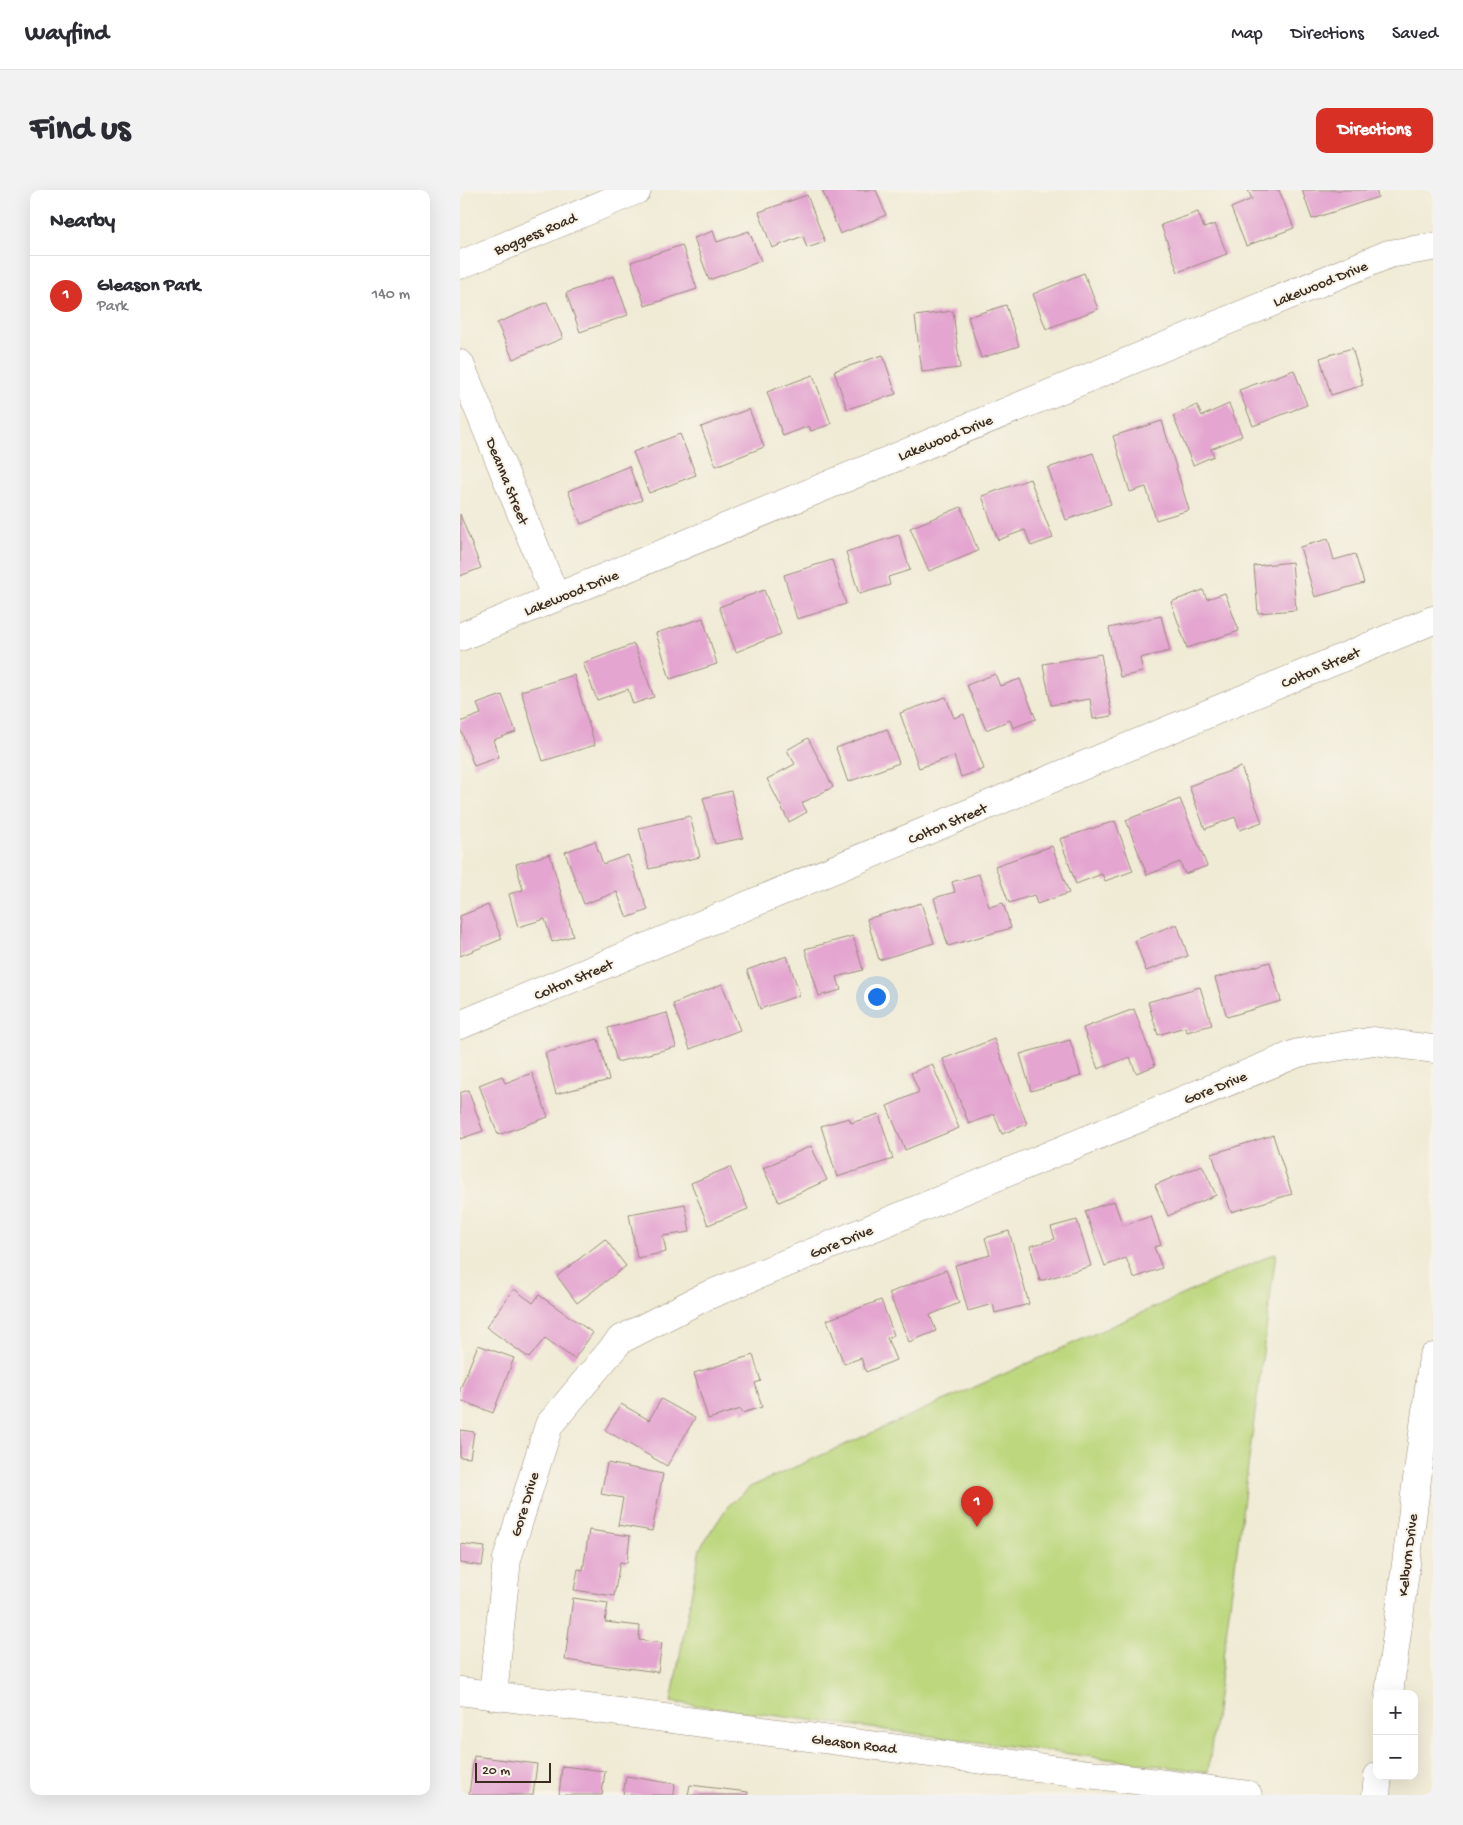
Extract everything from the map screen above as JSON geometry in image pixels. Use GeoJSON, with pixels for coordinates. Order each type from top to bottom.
{"type":"FeatureCollection","features":[{"type":"Feature","properties":{"kind":"street","name":"Boggess Road"},"geometry":{"type":"LineString","coordinates":[[460,265],[637,190]]}},
{"type":"Feature","properties":{"kind":"street","name":"Lakewood Drive"},"geometry":{"type":"LineString","coordinates":[[460,637],[1389,254],[1433,247]]}},
{"type":"Feature","properties":{"kind":"street","name":"Deanna Street"},"geometry":{"type":"LineString","coordinates":[[460,364],[556,598]]}},
{"type":"Feature","properties":{"kind":"street","name":"Colton Street"},"geometry":{"type":"LineString","coordinates":[[460,1025],[1433,620]]}},
{"type":"Feature","properties":{"kind":"street","name":"Gore Drive"},"geometry":{"type":"LineString","coordinates":[[493,1696],[507,1559],[549,1425],[620,1340],[704,1297],[1298,1053],[1374,1041],[1433,1049]]}},
{"type":"Feature","properties":{"kind":"street","name":"Kelburn Drive"},"geometry":{"type":"LineString","coordinates":[[1390,1690],[1433,1357]]}},
{"type":"Feature","properties":{"kind":"street","name":"Gleason Road"},"geometry":{"type":"LineString","coordinates":[[460,1691],[1248,1795]]}},
{"type":"Feature","properties":{"kind":"street"},"geometry":{"type":"LineString","coordinates":[[1376,1795],[1378,1780]]}},
{"type":"Feature","properties":{"kind":"green space"},"geometry":{"type":"Polygon","coordinates":[[[1276,1253],[1208,1772],[671,1702],[700,1548],[728,1506],[750,1487],[1276,1253]]]}},
{"type":"Feature","properties":{"kind":"building"},"geometry":{"type":"Polygon","coordinates":[[[822,190],[876,190],[886,215],[840,234],[822,190]]]}},
{"type":"Feature","properties":{"kind":"building"},"geometry":{"type":"Polygon","coordinates":[[[1248,190],[1279,190],[1294,228],[1246,246],[1231,208],[1252,199],[1248,190]]]}},
{"type":"Feature","properties":{"kind":"building"},"geometry":{"type":"Polygon","coordinates":[[[1302,190],[1376,190],[1378,197],[1312,219],[1302,190]]]}},
{"type":"Feature","properties":{"kind":"building"},"geometry":{"type":"Polygon","coordinates":[[[807,195],[825,242],[807,248],[803,236],[772,248],[759,212],[807,195]]]}},
{"type":"Feature","properties":{"kind":"building"},"geometry":{"type":"Polygon","coordinates":[[[1198,212],[1204,228],[1215,224],[1227,254],[1178,272],[1161,225],[1198,212]]]}},
{"type":"Feature","properties":{"kind":"building"},"geometry":{"type":"Polygon","coordinates":[[[713,231],[717,242],[749,231],[761,261],[709,280],[694,238],[713,231]]]}},
{"type":"Feature","properties":{"kind":"building"},"geometry":{"type":"Polygon","coordinates":[[[682,245],[697,289],[645,306],[631,262],[682,245]]]}},
{"type":"Feature","properties":{"kind":"building"},"geometry":{"type":"Polygon","coordinates":[[[1084,273],[1098,309],[1046,329],[1033,294],[1084,273]]]}},
{"type":"Feature","properties":{"kind":"building"},"geometry":{"type":"Polygon","coordinates":[[[614,276],[628,315],[580,332],[566,293],[614,276]]]}},
{"type":"Feature","properties":{"kind":"building"},"geometry":{"type":"Polygon","coordinates":[[[547,302],[563,338],[513,359],[497,323],[547,302]]]}},
{"type":"Feature","properties":{"kind":"building"},"geometry":{"type":"Polygon","coordinates":[[[1006,305],[1019,346],[981,358],[968,317],[1006,305]]]}},
{"type":"Feature","properties":{"kind":"building"},"geometry":{"type":"Polygon","coordinates":[[[953,311],[960,368],[922,372],[915,316],[953,311]]]}},
{"type":"Feature","properties":{"kind":"building"},"geometry":{"type":"Polygon","coordinates":[[[1352,348],[1363,385],[1331,395],[1320,358],[1352,348]]]}},
{"type":"Feature","properties":{"kind":"building"},"geometry":{"type":"Polygon","coordinates":[[[883,355],[896,394],[847,409],[834,371],[883,355]]]}},
{"type":"Feature","properties":{"kind":"building"},"geometry":{"type":"Polygon","coordinates":[[[1294,370],[1307,405],[1253,426],[1239,390],[1294,370]]]}},
{"type":"Feature","properties":{"kind":"building"},"geometry":{"type":"Polygon","coordinates":[[[813,375],[831,424],[811,431],[809,426],[783,436],[767,392],[813,375]]]}},
{"type":"Feature","properties":{"kind":"building"},"geometry":{"type":"Polygon","coordinates":[[[1229,404],[1242,436],[1211,449],[1214,456],[1193,465],[1173,416],[1197,405],[1202,416],[1229,404]]]}},
{"type":"Feature","properties":{"kind":"building"},"geometry":{"type":"Polygon","coordinates":[[[749,409],[764,447],[716,466],[701,427],[749,409]]]}},
{"type":"Feature","properties":{"kind":"building"},"geometry":{"type":"Polygon","coordinates":[[[1162,421],[1189,510],[1156,520],[1146,487],[1130,492],[1113,436],[1162,421]]]}},
{"type":"Feature","properties":{"kind":"building"},"geometry":{"type":"Polygon","coordinates":[[[680,434],[696,475],[649,493],[633,452],[680,434]]]}},
{"type":"Feature","properties":{"kind":"building"},"geometry":{"type":"Polygon","coordinates":[[[1093,453],[1111,504],[1066,520],[1048,468],[1093,453]]]}},
{"type":"Feature","properties":{"kind":"building"},"geometry":{"type":"Polygon","coordinates":[[[629,466],[642,500],[581,524],[568,491],[629,466]]]}},
{"type":"Feature","properties":{"kind":"building"},"geometry":{"type":"Polygon","coordinates":[[[1030,479],[1053,538],[1031,546],[1025,530],[998,540],[982,496],[1030,479]]]}},
{"type":"Feature","properties":{"kind":"building"},"geometry":{"type":"Polygon","coordinates":[[[961,507],[978,551],[929,571],[910,528],[961,507]]]}},
{"type":"Feature","properties":{"kind":"building"},"geometry":{"type":"Polygon","coordinates":[[[460,514],[481,568],[460,576],[460,514]]]}},
{"type":"Feature","properties":{"kind":"building"},"geometry":{"type":"Polygon","coordinates":[[[899,535],[910,570],[888,577],[890,585],[859,594],[846,552],[899,535]]]}},
{"type":"Feature","properties":{"kind":"building"},"geometry":{"type":"Polygon","coordinates":[[[1328,539],[1334,560],[1355,554],[1364,583],[1315,597],[1300,547],[1328,539]]]}},
{"type":"Feature","properties":{"kind":"building"},"geometry":{"type":"Polygon","coordinates":[[[832,560],[846,604],[797,619],[784,575],[832,560]]]}},
{"type":"Feature","properties":{"kind":"building"},"geometry":{"type":"Polygon","coordinates":[[[1292,562],[1296,610],[1258,613],[1254,566],[1292,562]]]}},
{"type":"Feature","properties":{"kind":"building"},"geometry":{"type":"Polygon","coordinates":[[[764,590],[781,634],[736,652],[719,607],[764,590]]]}},
{"type":"Feature","properties":{"kind":"building"},"geometry":{"type":"Polygon","coordinates":[[[1203,590],[1207,599],[1225,593],[1239,631],[1187,648],[1171,602],[1203,590]]]}},
{"type":"Feature","properties":{"kind":"building"},"geometry":{"type":"Polygon","coordinates":[[[1161,616],[1170,651],[1140,658],[1143,672],[1120,677],[1109,628],[1161,616]]]}},
{"type":"Feature","properties":{"kind":"building"},"geometry":{"type":"Polygon","coordinates":[[[703,618],[717,664],[670,679],[656,633],[703,618]]]}},
{"type":"Feature","properties":{"kind":"building"},"geometry":{"type":"Polygon","coordinates":[[[634,644],[654,697],[633,704],[628,689],[597,700],[583,663],[634,644]]]}},
{"type":"Feature","properties":{"kind":"building"},"geometry":{"type":"Polygon","coordinates":[[[1101,654],[1112,716],[1093,719],[1090,699],[1051,705],[1043,664],[1101,654]]]}},
{"type":"Feature","properties":{"kind":"building"},"geometry":{"type":"Polygon","coordinates":[[[995,674],[1000,686],[1020,679],[1036,719],[1013,728],[1010,720],[986,730],[967,685],[995,674]]]}},
{"type":"Feature","properties":{"kind":"building"},"geometry":{"type":"Polygon","coordinates":[[[574,675],[595,745],[543,761],[521,691],[574,675]]]}},
{"type":"Feature","properties":{"kind":"building"},"geometry":{"type":"Polygon","coordinates":[[[502,695],[516,732],[493,740],[499,757],[474,766],[460,728],[460,722],[481,714],[477,704],[502,695]]]}},
{"type":"Feature","properties":{"kind":"building"},"geometry":{"type":"Polygon","coordinates":[[[946,697],[954,718],[964,714],[984,769],[961,777],[954,756],[919,768],[900,713],[946,697]]]}},
{"type":"Feature","properties":{"kind":"building"},"geometry":{"type":"Polygon","coordinates":[[[887,729],[899,763],[848,782],[836,748],[887,729]]]}},
{"type":"Feature","properties":{"kind":"building"},"geometry":{"type":"Polygon","coordinates":[[[808,738],[833,787],[802,803],[807,812],[789,822],[767,779],[795,764],[787,750],[808,738]]]}},
{"type":"Feature","properties":{"kind":"building"},"geometry":{"type":"Polygon","coordinates":[[[1241,767],[1262,822],[1240,830],[1235,817],[1205,829],[1189,786],[1241,767]]]}},
{"type":"Feature","properties":{"kind":"building"},"geometry":{"type":"Polygon","coordinates":[[[731,791],[743,838],[715,844],[703,798],[731,791]]]}},
{"type":"Feature","properties":{"kind":"building"},"geometry":{"type":"Polygon","coordinates":[[[1180,799],[1207,866],[1185,874],[1180,862],[1147,875],[1126,820],[1180,799]]]}},
{"type":"Feature","properties":{"kind":"building"},"geometry":{"type":"Polygon","coordinates":[[[690,816],[700,857],[649,869],[639,828],[690,816]]]}},
{"type":"Feature","properties":{"kind":"building"},"geometry":{"type":"Polygon","coordinates":[[[1115,821],[1133,871],[1105,881],[1102,874],[1076,884],[1060,839],[1115,821]]]}},
{"type":"Feature","properties":{"kind":"building"},"geometry":{"type":"Polygon","coordinates":[[[595,841],[603,864],[628,855],[648,910],[627,918],[617,892],[584,904],[565,852],[595,841]]]}},
{"type":"Feature","properties":{"kind":"building"},"geometry":{"type":"Polygon","coordinates":[[[1052,846],[1069,893],[1037,904],[1034,895],[1009,903],[995,866],[1052,846]]]}},
{"type":"Feature","properties":{"kind":"building"},"geometry":{"type":"Polygon","coordinates":[[[550,854],[573,936],[552,942],[545,919],[518,927],[509,894],[523,890],[516,864],[550,854]]]}},
{"type":"Feature","properties":{"kind":"building"},"geometry":{"type":"Polygon","coordinates":[[[979,874],[989,907],[1003,903],[1011,928],[948,946],[934,898],[955,892],[952,882],[979,874]]]}},
{"type":"Feature","properties":{"kind":"building"},"geometry":{"type":"Polygon","coordinates":[[[921,903],[934,943],[879,960],[867,919],[921,903]]]}},
{"type":"Feature","properties":{"kind":"building"},"geometry":{"type":"Polygon","coordinates":[[[488,905],[502,939],[460,956],[460,916],[488,905]]]}},
{"type":"Feature","properties":{"kind":"building"},"geometry":{"type":"Polygon","coordinates":[[[1177,924],[1188,956],[1146,971],[1135,940],[1177,924]]]}},
{"type":"Feature","properties":{"kind":"building"},"geometry":{"type":"Polygon","coordinates":[[[853,936],[863,970],[837,977],[841,990],[819,996],[805,949],[853,936]]]}},
{"type":"Feature","properties":{"kind":"building"},"geometry":{"type":"Polygon","coordinates":[[[787,956],[800,995],[760,1009],[747,970],[787,956]]]}},
{"type":"Feature","properties":{"kind":"building"},"geometry":{"type":"Polygon","coordinates":[[[1270,962],[1281,1001],[1227,1017],[1215,978],[1270,962]]]}},
{"type":"Feature","properties":{"kind":"building"},"geometry":{"type":"Polygon","coordinates":[[[722,984],[740,1030],[690,1049],[673,1004],[722,984]]]}},
{"type":"Feature","properties":{"kind":"building"},"geometry":{"type":"Polygon","coordinates":[[[1200,987],[1212,1025],[1187,1032],[1185,1027],[1158,1035],[1148,1002],[1200,987]]]}},
{"type":"Feature","properties":{"kind":"building"},"geometry":{"type":"Polygon","coordinates":[[[1134,1009],[1155,1066],[1136,1073],[1130,1057],[1098,1069],[1083,1028],[1134,1009]]]}},
{"type":"Feature","properties":{"kind":"building"},"geometry":{"type":"Polygon","coordinates":[[[667,1013],[676,1047],[617,1062],[608,1028],[667,1013]]]}},
{"type":"Feature","properties":{"kind":"building"},"geometry":{"type":"Polygon","coordinates":[[[598,1039],[609,1080],[556,1094],[545,1053],[598,1039]]]}},
{"type":"Feature","properties":{"kind":"building"},"geometry":{"type":"Polygon","coordinates":[[[994,1039],[1027,1124],[1002,1134],[994,1114],[969,1124],[943,1059],[994,1039]]]}},
{"type":"Feature","properties":{"kind":"building"},"geometry":{"type":"Polygon","coordinates":[[[1070,1040],[1081,1076],[1031,1091],[1020,1054],[1070,1040]]]}},
{"type":"Feature","properties":{"kind":"building"},"geometry":{"type":"Polygon","coordinates":[[[932,1064],[959,1128],[905,1150],[887,1106],[919,1092],[911,1073],[932,1064]]]}},
{"type":"Feature","properties":{"kind":"building"},"geometry":{"type":"Polygon","coordinates":[[[532,1073],[548,1117],[498,1135],[479,1085],[502,1076],[505,1083],[532,1073]]]}},
{"type":"Feature","properties":{"kind":"building"},"geometry":{"type":"Polygon","coordinates":[[[468,1090],[483,1131],[460,1139],[460,1093],[468,1090]]]}},
{"type":"Feature","properties":{"kind":"building"},"geometry":{"type":"Polygon","coordinates":[[[879,1114],[893,1159],[837,1177],[821,1126],[849,1118],[851,1123],[879,1114]]]}},
{"type":"Feature","properties":{"kind":"building"},"geometry":{"type":"Polygon","coordinates":[[[1273,1135],[1292,1194],[1231,1212],[1212,1154],[1273,1135]]]}},
{"type":"Feature","properties":{"kind":"building"},"geometry":{"type":"Polygon","coordinates":[[[811,1146],[827,1180],[779,1202],[763,1168],[811,1146]]]}},
{"type":"Feature","properties":{"kind":"building"},"geometry":{"type":"Polygon","coordinates":[[[1202,1165],[1216,1195],[1168,1216],[1155,1185],[1202,1165]]]}},
{"type":"Feature","properties":{"kind":"building"},"geometry":{"type":"Polygon","coordinates":[[[730,1167],[748,1209],[708,1225],[691,1183],[730,1167]]]}},
{"type":"Feature","properties":{"kind":"building"},"geometry":{"type":"Polygon","coordinates":[[[1114,1201],[1123,1226],[1151,1216],[1161,1245],[1154,1247],[1162,1268],[1134,1278],[1126,1258],[1105,1266],[1085,1211],[1114,1201]]]}},
{"type":"Feature","properties":{"kind":"building"},"geometry":{"type":"Polygon","coordinates":[[[685,1204],[690,1232],[663,1236],[666,1252],[637,1258],[629,1214],[685,1204]]]}},
{"type":"Feature","properties":{"kind":"building"},"geometry":{"type":"Polygon","coordinates":[[[1077,1220],[1091,1266],[1040,1281],[1030,1246],[1055,1239],[1051,1227],[1077,1220]]]}},
{"type":"Feature","properties":{"kind":"building"},"geometry":{"type":"Polygon","coordinates":[[[1009,1231],[1029,1304],[995,1313],[993,1304],[968,1311],[955,1265],[990,1255],[985,1238],[1009,1231]]]}},
{"type":"Feature","properties":{"kind":"building"},"geometry":{"type":"Polygon","coordinates":[[[605,1239],[626,1266],[577,1303],[557,1276],[605,1239]]]}},
{"type":"Feature","properties":{"kind":"building"},"geometry":{"type":"Polygon","coordinates":[[[946,1270],[959,1303],[930,1315],[936,1331],[909,1342],[889,1293],[946,1270]]]}},
{"type":"Feature","properties":{"kind":"building"},"geometry":{"type":"Polygon","coordinates":[[[514,1289],[533,1303],[539,1295],[593,1333],[574,1359],[545,1338],[529,1358],[486,1327],[514,1289]]]}},
{"type":"Feature","properties":{"kind":"building"},"geometry":{"type":"Polygon","coordinates":[[[881,1300],[894,1335],[887,1338],[896,1360],[866,1372],[861,1358],[844,1364],[827,1320],[881,1300]]]}},
{"type":"Feature","properties":{"kind":"building"},"geometry":{"type":"Polygon","coordinates":[[[478,1345],[514,1358],[493,1413],[460,1400],[460,1389],[478,1345]]]}},
{"type":"Feature","properties":{"kind":"building"},"geometry":{"type":"Polygon","coordinates":[[[753,1355],[761,1381],[755,1383],[762,1407],[742,1413],[741,1409],[708,1419],[694,1373],[753,1355]]]}},
{"type":"Feature","properties":{"kind":"building"},"geometry":{"type":"Polygon","coordinates":[[[661,1399],[695,1418],[667,1466],[605,1430],[621,1404],[649,1420],[661,1399]]]}},
{"type":"Feature","properties":{"kind":"building"},"geometry":{"type":"Polygon","coordinates":[[[460,1430],[474,1432],[470,1458],[460,1457],[460,1430]]]}},
{"type":"Feature","properties":{"kind":"building"},"geometry":{"type":"Polygon","coordinates":[[[607,1463],[663,1474],[652,1531],[618,1525],[623,1498],[601,1494],[607,1463]]]}},
{"type":"Feature","properties":{"kind":"building"},"geometry":{"type":"Polygon","coordinates":[[[589,1530],[630,1536],[627,1563],[620,1562],[614,1596],[574,1590],[578,1569],[583,1570],[589,1530]]]}},
{"type":"Feature","properties":{"kind":"building"},"geometry":{"type":"Polygon","coordinates":[[[460,1544],[485,1547],[482,1566],[460,1563],[460,1544]]]}},
{"type":"Feature","properties":{"kind":"building"},"geometry":{"type":"Polygon","coordinates":[[[573,1598],[608,1603],[605,1622],[640,1626],[639,1640],[662,1643],[658,1672],[565,1660],[573,1598]]]}},
{"type":"Feature","properties":{"kind":"building"},"geometry":{"type":"Polygon","coordinates":[[[474,1756],[537,1764],[533,1795],[469,1795],[474,1756]]]}},
{"type":"Feature","properties":{"kind":"building"},"geometry":{"type":"Polygon","coordinates":[[[562,1766],[605,1771],[602,1795],[559,1795],[562,1766]]]}},
{"type":"Feature","properties":{"kind":"building"},"geometry":{"type":"Polygon","coordinates":[[[626,1776],[675,1784],[674,1795],[623,1795],[626,1776]]]}},
{"type":"Feature","properties":{"kind":"building"},"geometry":{"type":"Polygon","coordinates":[[[690,1785],[748,1792],[747,1795],[688,1795],[690,1785]]]}},
{"type":"Feature","properties":{"kind":"place","name":"Gleason Park"},"geometry":{"type":"Point","coordinates":[977,1527]}}]}
